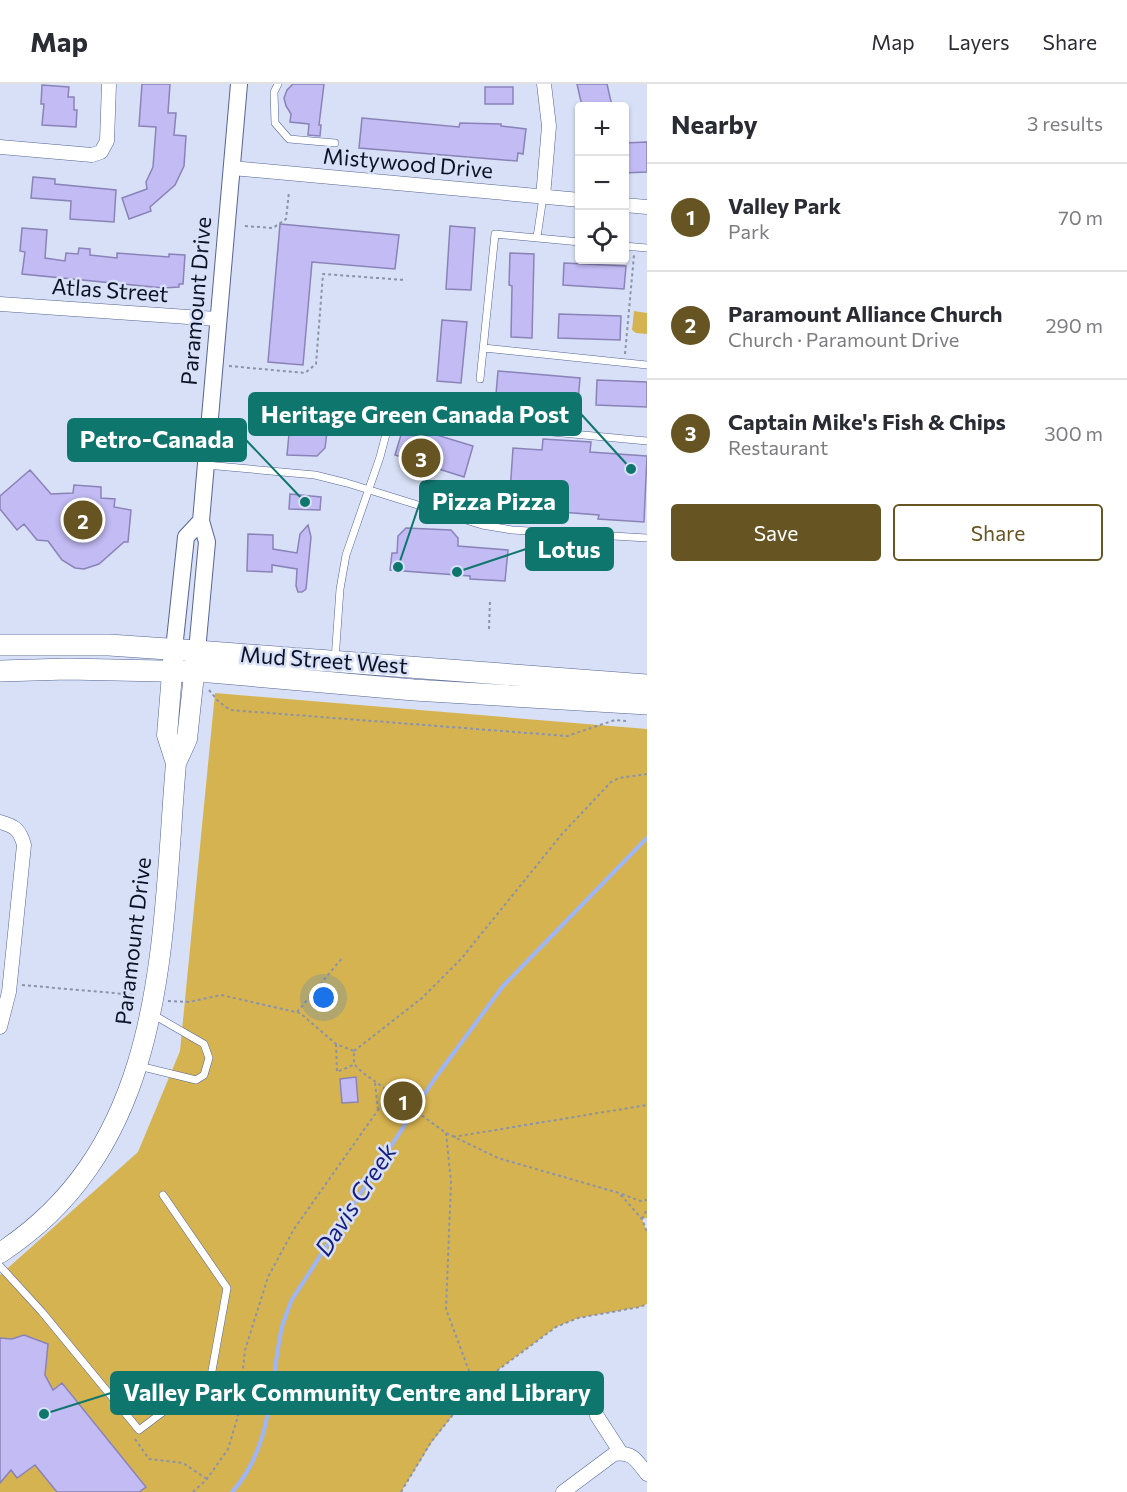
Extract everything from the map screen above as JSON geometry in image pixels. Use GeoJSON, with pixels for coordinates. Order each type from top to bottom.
{"type":"FeatureCollection","features":[{"type":"Feature","properties":{"kind":"main road","name":"Mud Street West"},"geometry":{"type":"LineString","coordinates":[[0,645],[109,645],[174,649],[196,661],[414,690],[647,704]]}},
{"type":"Feature","properties":{"kind":"main road","name":"Paramount Drive"},"geometry":{"type":"LineString","coordinates":[[174,649],[167,735],[176,764]]}},
{"type":"Feature","properties":{"kind":"main road","name":"Mud Street West"},"geometry":{"type":"LineString","coordinates":[[0,671],[67,669],[172,671],[196,661],[335,660],[647,685]]}},
{"type":"Feature","properties":{"kind":"main road","name":"Paramount Drive"},"geometry":{"type":"LineString","coordinates":[[0,1253],[15,1243],[59,1204],[103,1148],[138,1066],[160,962],[176,764],[187,739],[196,661]]}},
{"type":"Feature","properties":{"kind":"street"},"geometry":{"type":"LineString","coordinates":[[0,147],[92,155],[101,152],[106,141],[109,84]]}},
{"type":"Feature","properties":{"kind":"street","name":"Paramount Drive"},"geometry":{"type":"LineString","coordinates":[[196,661],[207,542],[201,522],[239,84]]}},
{"type":"Feature","properties":{"kind":"street"},"geometry":{"type":"LineString","coordinates":[[543,197],[549,126],[544,84]]}},
{"type":"Feature","properties":{"kind":"street","name":"Mistywood Drive"},"geometry":{"type":"LineString","coordinates":[[232,168],[575,200]]}},
{"type":"Feature","properties":{"kind":"street"},"geometry":{"type":"LineString","coordinates":[[629,205],[647,207]]}},
{"type":"Feature","properties":{"kind":"street","name":"Atlas Street"},"geometry":{"type":"LineString","coordinates":[[0,304],[218,319]]}},
{"type":"Feature","properties":{"kind":"street","name":"Paramount Drive"},"geometry":{"type":"LineString","coordinates":[[174,649],[186,537],[201,522]]}},
{"type":"Feature","properties":{"kind":"street"},"geometry":{"type":"LineString","coordinates":[[0,822],[12,825],[20,832],[24,845],[7,989],[0,1027]]}},
{"type":"Feature","properties":{"kind":"street"},"geometry":{"type":"LineString","coordinates":[[597,1416],[621,1453]]}},
{"type":"Feature","properties":{"kind":"street"},"geometry":{"type":"LineString","coordinates":[[563,1492],[614,1455],[621,1453],[635,1458],[647,1474]]}},
{"type":"Feature","properties":{"kind":"lane"},"geometry":{"type":"LineString","coordinates":[[278,84],[274,92],[275,123],[289,140],[335,143]]}},
{"type":"Feature","properties":{"kind":"lane"},"geometry":{"type":"LineString","coordinates":[[537,237],[543,197]]}},
{"type":"Feature","properties":{"kind":"lane"},"geometry":{"type":"LineString","coordinates":[[480,379],[495,234],[575,242]]}},
{"type":"Feature","properties":{"kind":"lane"},"geometry":{"type":"LineString","coordinates":[[629,246],[647,248]]}},
{"type":"Feature","properties":{"kind":"lane"},"geometry":{"type":"LineString","coordinates":[[484,348],[647,365]]}},
{"type":"Feature","properties":{"kind":"lane"},"geometry":{"type":"LineString","coordinates":[[267,401],[647,441]]}},
{"type":"Feature","properties":{"kind":"lane"},"geometry":{"type":"LineString","coordinates":[[335,660],[342,575],[346,555],[380,457],[391,415]]}},
{"type":"Feature","properties":{"kind":"lane"},"geometry":{"type":"LineString","coordinates":[[206,465],[315,475],[482,525],[512,530],[647,538]]}},
{"type":"Feature","properties":{"kind":"lane"},"geometry":{"type":"LineString","coordinates":[[138,1066],[196,1080],[204,1075],[208,1058],[207,1048],[202,1042],[152,1007]]}},
{"type":"Feature","properties":{"kind":"lane"},"geometry":{"type":"LineString","coordinates":[[0,1266],[42,1311],[139,1430],[211,1377],[227,1288],[163,1196]]}},
{"type":"Feature","properties":{"kind":"path"},"geometry":{"type":"LineString","coordinates":[[245,226],[273,228],[286,219],[289,192]]}},
{"type":"Feature","properties":{"kind":"path"},"geometry":{"type":"LineString","coordinates":[[624,362],[635,247]]}},
{"type":"Feature","properties":{"kind":"path"},"geometry":{"type":"LineString","coordinates":[[214,364],[305,373],[316,364],[323,274],[405,280]]}},
{"type":"Feature","properties":{"kind":"path"},"geometry":{"type":"LineString","coordinates":[[489,628],[490,600]]}},
{"type":"Feature","properties":{"kind":"path"},"geometry":{"type":"LineString","coordinates":[[196,661],[218,701],[230,711],[567,736],[615,720],[631,721]]}},
{"type":"Feature","properties":{"kind":"path"},"geometry":{"type":"LineString","coordinates":[[354,1051],[416,1004],[461,959],[562,834],[611,782],[619,778],[647,774]]}},
{"type":"Feature","properties":{"kind":"path"},"geometry":{"type":"LineString","coordinates":[[297,1012],[343,957]]}},
{"type":"Feature","properties":{"kind":"path"},"geometry":{"type":"LineString","coordinates":[[7,989],[133,994],[152,1007],[189,1002],[221,994],[297,1012],[336,1044],[354,1051]]}},
{"type":"Feature","properties":{"kind":"path"},"geometry":{"type":"LineString","coordinates":[[336,1044],[337,1072],[354,1064]]}},
{"type":"Feature","properties":{"kind":"path"},"geometry":{"type":"LineString","coordinates":[[354,1051],[354,1064]]}},
{"type":"Feature","properties":{"kind":"path"},"geometry":{"type":"LineString","coordinates":[[354,1064],[446,1133],[498,1158],[640,1201],[647,1200]]}},
{"type":"Feature","properties":{"kind":"path"},"geometry":{"type":"LineString","coordinates":[[375,1081],[378,1110]]}},
{"type":"Feature","properties":{"kind":"path"},"geometry":{"type":"LineString","coordinates":[[193,1492],[207,1479],[228,1449],[238,1416],[245,1350],[268,1277],[294,1229],[390,1093]]}},
{"type":"Feature","properties":{"kind":"path"},"geometry":{"type":"LineString","coordinates":[[453,1137],[647,1105]]}},
{"type":"Feature","properties":{"kind":"path"},"geometry":{"type":"LineString","coordinates":[[446,1133],[452,1182],[446,1309],[475,1387]]}},
{"type":"Feature","properties":{"kind":"path"},"geometry":{"type":"LineString","coordinates":[[619,1193],[642,1219],[647,1232]]}},
{"type":"Feature","properties":{"kind":"path"},"geometry":{"type":"LineString","coordinates":[[642,1219],[647,1209]]}},
{"type":"Feature","properties":{"kind":"path"},"geometry":{"type":"LineString","coordinates":[[401,1492],[432,1442],[475,1387],[556,1327],[578,1318],[647,1304]]}},
{"type":"Feature","properties":{"kind":"path"},"geometry":{"type":"LineString","coordinates":[[131,1434],[149,1459],[183,1463],[207,1479]]}},
{"type":"Feature","properties":{"kind":"shaded area"},"geometry":{"type":"Polygon","coordinates":[[[634,311],[647,313],[647,334],[636,333],[632,330],[634,311]]]}},
{"type":"Feature","properties":{"kind":"shaded area"},"geometry":{"type":"Polygon","coordinates":[[[215,693],[647,729],[647,1218],[642,1219],[647,1232],[647,1304],[578,1318],[556,1327],[475,1387],[432,1442],[401,1492],[0,1492],[0,1275],[138,1152],[180,1051],[215,693]]]}},
{"type":"Feature","properties":{"kind":"building"},"geometry":{"type":"Polygon","coordinates":[[[142,84],[170,84],[168,113],[176,113],[174,135],[186,136],[184,166],[175,185],[150,207],[151,211],[129,219],[122,198],[147,189],[146,182],[153,167],[156,127],[139,126],[142,84]]]}},
{"type":"Feature","properties":{"kind":"building"},"geometry":{"type":"Polygon","coordinates":[[[293,84],[324,84],[319,125],[321,125],[320,136],[308,135],[309,124],[290,122],[291,114],[284,98],[287,90],[293,84]]]}},
{"type":"Feature","properties":{"kind":"building"},"geometry":{"type":"Polygon","coordinates":[[[577,84],[607,84],[611,102],[581,102],[577,84]]]}},
{"type":"Feature","properties":{"kind":"building"},"geometry":{"type":"Polygon","coordinates":[[[42,85],[69,87],[68,97],[74,97],[74,110],[77,110],[76,127],[42,125],[44,104],[41,104],[42,85]]]}},
{"type":"Feature","properties":{"kind":"building"},"geometry":{"type":"Polygon","coordinates":[[[485,87],[513,87],[513,104],[485,104],[485,87]]]}},
{"type":"Feature","properties":{"kind":"building"},"geometry":{"type":"Polygon","coordinates":[[[362,118],[459,127],[460,123],[501,124],[501,126],[526,129],[523,154],[518,153],[517,161],[359,148],[362,118]]]}},
{"type":"Feature","properties":{"kind":"building"},"geometry":{"type":"Polygon","coordinates":[[[647,142],[647,172],[629,173],[629,143],[647,142]]]}},
{"type":"Feature","properties":{"kind":"building"},"geometry":{"type":"Polygon","coordinates":[[[33,177],[55,179],[55,184],[116,190],[114,222],[70,219],[71,201],[31,198],[33,177]]]}},
{"type":"Feature","properties":{"kind":"building"},"geometry":{"type":"Polygon","coordinates":[[[280,224],[399,235],[395,269],[312,262],[303,365],[268,362],[280,224]]]}},
{"type":"Feature","properties":{"kind":"building"},"geometry":{"type":"Polygon","coordinates":[[[450,226],[475,228],[471,290],[446,289],[450,226]]]}},
{"type":"Feature","properties":{"kind":"building"},"geometry":{"type":"Polygon","coordinates":[[[22,228],[47,230],[45,258],[65,261],[66,253],[78,254],[79,248],[90,249],[90,255],[117,258],[117,253],[169,257],[169,254],[185,255],[183,284],[179,284],[179,287],[163,288],[22,274],[25,252],[20,251],[22,228]]]}},
{"type":"Feature","properties":{"kind":"building"},"geometry":{"type":"Polygon","coordinates":[[[510,253],[534,254],[532,338],[511,337],[510,253]]]}},
{"type":"Feature","properties":{"kind":"building"},"geometry":{"type":"Polygon","coordinates":[[[564,263],[626,266],[624,289],[563,285],[564,263]]]}},
{"type":"Feature","properties":{"kind":"building"},"geometry":{"type":"Polygon","coordinates":[[[559,314],[621,316],[620,340],[558,338],[559,314]]]}},
{"type":"Feature","properties":{"kind":"building"},"geometry":{"type":"Polygon","coordinates":[[[442,320],[467,322],[461,383],[437,381],[442,320]]]}},
{"type":"Feature","properties":{"kind":"building"},"geometry":{"type":"Polygon","coordinates":[[[498,371],[580,378],[578,401],[496,394],[498,371]]]}},
{"type":"Feature","properties":{"kind":"building"},"geometry":{"type":"Polygon","coordinates":[[[597,380],[647,382],[647,407],[596,405],[597,380]]]}},
{"type":"Feature","properties":{"kind":"building"},"geometry":{"type":"Polygon","coordinates":[[[295,411],[329,416],[325,448],[317,456],[287,455],[291,413],[295,411]]]}},
{"type":"Feature","properties":{"kind":"building"},"geometry":{"type":"Polygon","coordinates":[[[404,425],[473,446],[464,477],[395,455],[404,425]]]}},
{"type":"Feature","properties":{"kind":"building"},"geometry":{"type":"Polygon","coordinates":[[[543,439],[591,442],[590,452],[647,456],[644,522],[598,519],[599,515],[509,508],[513,448],[542,450],[543,439]]]}},
{"type":"Feature","properties":{"kind":"building"},"geometry":{"type":"Polygon","coordinates":[[[30,470],[51,494],[73,493],[74,485],[101,487],[101,498],[115,499],[114,507],[131,510],[128,542],[124,542],[99,564],[84,569],[75,568],[62,560],[48,541],[37,540],[24,524],[17,530],[0,509],[0,496],[30,470]]]}},
{"type":"Feature","properties":{"kind":"building"},"geometry":{"type":"Polygon","coordinates":[[[290,494],[321,497],[320,510],[289,509],[290,494]]]}},
{"type":"Feature","properties":{"kind":"building"},"geometry":{"type":"Polygon","coordinates":[[[308,525],[311,537],[306,589],[298,592],[297,569],[272,565],[272,572],[247,571],[248,534],[273,535],[273,549],[297,553],[300,534],[308,525]]]}},
{"type":"Feature","properties":{"kind":"building"},"geometry":{"type":"Polygon","coordinates":[[[406,528],[451,530],[458,538],[458,546],[508,550],[505,581],[390,570],[392,553],[397,553],[398,536],[406,528]]]}},
{"type":"Feature","properties":{"kind":"building"},"geometry":{"type":"Polygon","coordinates":[[[356,1077],[358,1102],[342,1103],[340,1079],[356,1077]]]}},
{"type":"Feature","properties":{"kind":"building"},"geometry":{"type":"Polygon","coordinates":[[[24,1335],[48,1344],[45,1375],[53,1390],[62,1383],[146,1487],[139,1492],[57,1492],[35,1465],[17,1478],[11,1470],[0,1483],[0,1338],[12,1339],[24,1335]]]}},
{"type":"Feature","properties":{"kind":"waterway","name":"Davis Creek"},"geometry":{"type":"LineString","coordinates":[[232,1492],[245,1475],[262,1436],[281,1331],[291,1301],[433,1081],[503,986],[647,838]]}},
{"type":"Feature","properties":{"kind":"place","name":"Captain Mike's Fish & Chips"},"geometry":{"type":"Point","coordinates":[421,458]}},
{"type":"Feature","properties":{"kind":"place","name":"Heritage Green Canada Post"},"geometry":{"type":"Point","coordinates":[631,469]}},
{"type":"Feature","properties":{"kind":"place","name":"Petro-Canada"},"geometry":{"type":"Point","coordinates":[305,502]}},
{"type":"Feature","properties":{"kind":"place","name":"Paramount Alliance Church"},"geometry":{"type":"Point","coordinates":[83,520]}},
{"type":"Feature","properties":{"kind":"place","name":"Pizza Pizza"},"geometry":{"type":"Point","coordinates":[398,567]}},
{"type":"Feature","properties":{"kind":"place","name":"Lotus"},"geometry":{"type":"Point","coordinates":[457,572]}},
{"type":"Feature","properties":{"kind":"place","name":"Valley Park"},"geometry":{"type":"Point","coordinates":[403,1101]}},
{"type":"Feature","properties":{"kind":"place","name":"Valley Park Community Centre and Library"},"geometry":{"type":"Point","coordinates":[44,1414]}}]}
